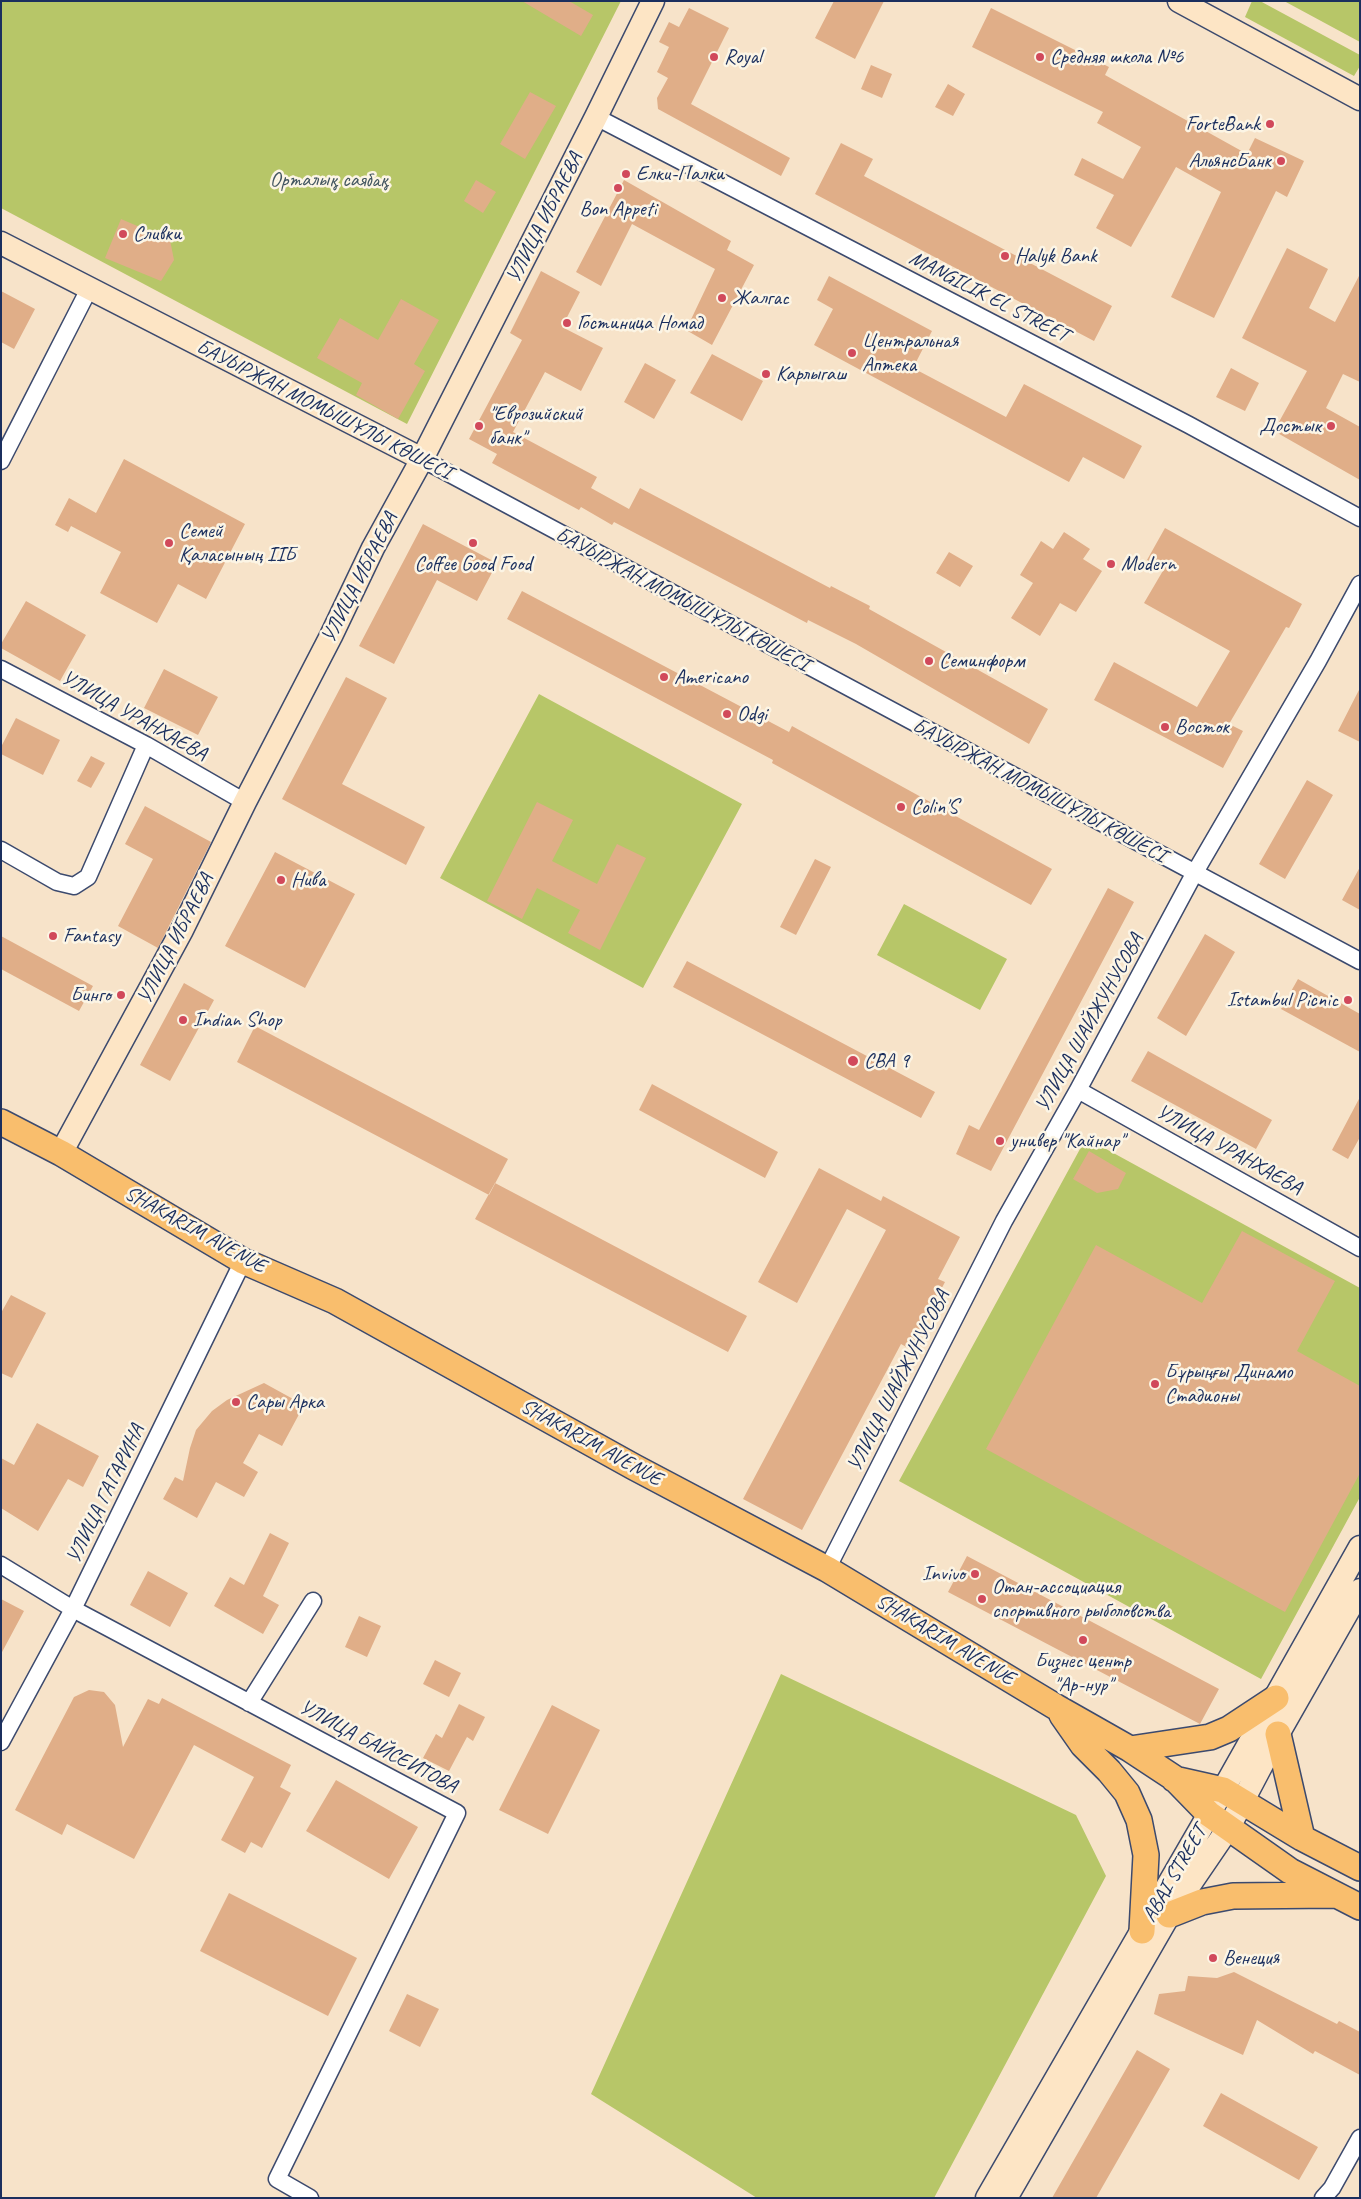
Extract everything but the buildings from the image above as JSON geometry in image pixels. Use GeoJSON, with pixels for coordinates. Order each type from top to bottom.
{"type":"FeatureCollection","features":[{"type":"Feature","properties":{"kind":"main road","name":"SHAKARIM AVENUE"},"geometry":{"type":"LineString","coordinates":[[1,1122],[61,1153],[242,1261],[335,1301],[634,1467],[827,1569],[1056,1707],[1130,1749],[1174,1778],[1219,1820],[1290,1871],[1360,1907]]}},
{"type":"Feature","properties":{"kind":"main road"},"geometry":{"type":"LineString","coordinates":[[1130,1749],[1210,1737],[1229,1729],[1276,1698]]}},
{"type":"Feature","properties":{"kind":"main road"},"geometry":{"type":"LineString","coordinates":[[1056,1707],[1083,1745],[1109,1771],[1127,1793],[1139,1820],[1146,1855],[1142,1932]]}},
{"type":"Feature","properties":{"kind":"main road"},"geometry":{"type":"LineString","coordinates":[[1278,1734],[1302,1838]]}},
{"type":"Feature","properties":{"kind":"main road","name":"SHAKARIM AVENUE"},"geometry":{"type":"LineString","coordinates":[[1174,1778],[1232,1796],[1302,1838],[1360,1868]]}},
{"type":"Feature","properties":{"kind":"main road"},"geometry":{"type":"LineString","coordinates":[[1169,1915],[1202,1902],[1233,1896],[1336,1896]]}},
{"type":"Feature","properties":{"kind":"street","name":"УЛИЦА ИБРАЕВА"},"geometry":{"type":"LineString","coordinates":[[61,1153],[182,930],[245,802],[331,636],[373,548],[422,459],[653,1]]}},
{"type":"Feature","properties":{"kind":"street"},"geometry":{"type":"LineString","coordinates":[[1178,1],[1360,99]]}},
{"type":"Feature","properties":{"kind":"street","name":"MANGILIK EL STREET"},"geometry":{"type":"LineString","coordinates":[[596,117],[1189,425],[1360,518]]}},
{"type":"Feature","properties":{"kind":"street","name":"БАУЫРЖАН МОМЫШҰЛЫ КӨШЕСІ"},"geometry":{"type":"LineString","coordinates":[[1,243],[422,459],[1194,874],[1360,961]]}},
{"type":"Feature","properties":{"kind":"street"},"geometry":{"type":"LineString","coordinates":[[1,461],[89,289]]}},
{"type":"Feature","properties":{"kind":"street","name":"УЛИЦА ШАЙЖУНУСОВА"},"geometry":{"type":"LineString","coordinates":[[827,1569],[1004,1220],[1078,1090],[1194,874],[1360,584]]}},
{"type":"Feature","properties":{"kind":"street","name":"УЛИЦА УРАНХАЕВА"},"geometry":{"type":"LineString","coordinates":[[1,669],[146,746],[245,802]]}},
{"type":"Feature","properties":{"kind":"street"},"geometry":{"type":"LineString","coordinates":[[1,850],[57,882],[74,886],[88,876],[146,746]]}},
{"type":"Feature","properties":{"kind":"street","name":"УЛИЦА УРАНХАЕВА"},"geometry":{"type":"LineString","coordinates":[[1078,1090],[1360,1248]]}},
{"type":"Feature","properties":{"kind":"street","name":"УЛИЦА ГАГАРИНА"},"geometry":{"type":"LineString","coordinates":[[1,1742],[73,1609],[242,1261]]}},
{"type":"Feature","properties":{"kind":"street","name":"ABAI STREET"},"geometry":{"type":"LineString","coordinates":[[1006,2198],[1169,1915],[1232,1796],[1276,1698],[1360,1548]]}},
{"type":"Feature","properties":{"kind":"street","name":"УЛИЦА БАЙСЕИТОВА"},"geometry":{"type":"LineString","coordinates":[[1,1565],[73,1609],[457,1813],[277,2179],[310,2198]]}},
{"type":"Feature","properties":{"kind":"street","name":"ABAI STREET"},"geometry":{"type":"LineString","coordinates":[[1232,1796],[1278,1734],[1360,1590]]}},
{"type":"Feature","properties":{"kind":"street"},"geometry":{"type":"LineString","coordinates":[[249,1703],[313,1601]]}},
{"type":"Feature","properties":{"kind":"street","name":"ABAI STREET"},"geometry":{"type":"LineString","coordinates":[[987,2198],[1142,1932],[1219,1820]]}},
{"type":"Feature","properties":{"kind":"street"},"geometry":{"type":"LineString","coordinates":[[1323,2198],[1332,2188],[1360,2138]]}},
{"type":"Feature","properties":{"kind":"green space","name":"Орталық саябақ"},"geometry":{"type":"Polygon","coordinates":[[[1,1],[621,1],[407,424],[1,208],[1,1]]]}},
{"type":"Feature","properties":{"kind":"green space"},"geometry":{"type":"Polygon","coordinates":[[[1252,1],[1260,1],[1360,55],[1360,66],[1354,76],[1245,17],[1252,1]]]}},
{"type":"Feature","properties":{"kind":"green space"},"geometry":{"type":"Polygon","coordinates":[[[1284,1],[1360,1],[1360,42],[1284,1]]]}},
{"type":"Feature","properties":{"kind":"green space"},"geometry":{"type":"Polygon","coordinates":[[[539,694],[742,804],[643,988],[440,878],[539,694]]]}},
{"type":"Feature","properties":{"kind":"green space"},"geometry":{"type":"Polygon","coordinates":[[[904,904],[1007,959],[980,1010],[877,955],[904,904]]]}},
{"type":"Feature","properties":{"kind":"green space","name":"Бұрыңғы Динамо Стадионы"},"geometry":{"type":"Polygon","coordinates":[[[1086,1138],[1360,1288],[1360,1497],[1261,1679],[899,1481],[1086,1138]]]}},
{"type":"Feature","properties":{"kind":"green space"},"geometry":{"type":"Polygon","coordinates":[[[781,1674],[1076,1815],[1106,1876],[934,2198],[757,2198],[591,2094],[781,1674]]]}},
{"type":"Feature","properties":{"kind":"place","name":"Royal"},"geometry":{"type":"Point","coordinates":[714,57]}},
{"type":"Feature","properties":{"kind":"place","name":"Средняя школа №6"},"geometry":{"type":"Point","coordinates":[1040,57]}},
{"type":"Feature","properties":{"kind":"place","name":"ForteBank"},"geometry":{"type":"Point","coordinates":[1270,124]}},
{"type":"Feature","properties":{"kind":"place","name":"АльянсБанк"},"geometry":{"type":"Point","coordinates":[1281,161]}},
{"type":"Feature","properties":{"kind":"place","name":"Елки-Палки"},"geometry":{"type":"Point","coordinates":[626,174]}},
{"type":"Feature","properties":{"kind":"place","name":"Bon Appeti"},"geometry":{"type":"Point","coordinates":[618,188]}},
{"type":"Feature","properties":{"kind":"place","name":"Сливки"},"geometry":{"type":"Point","coordinates":[123,234]}},
{"type":"Feature","properties":{"kind":"place","name":"Halyk Bank"},"geometry":{"type":"Point","coordinates":[1005,256]}},
{"type":"Feature","properties":{"kind":"place","name":"Жалгас"},"geometry":{"type":"Point","coordinates":[722,298]}},
{"type":"Feature","properties":{"kind":"place","name":"Гостиница Номад"},"geometry":{"type":"Point","coordinates":[567,323]}},
{"type":"Feature","properties":{"kind":"place","name":"Центральная Аптека"},"geometry":{"type":"Point","coordinates":[852,353]}},
{"type":"Feature","properties":{"kind":"place","name":"Карлыгаш"},"geometry":{"type":"Point","coordinates":[766,374]}},
{"type":"Feature","properties":{"kind":"place","name":"\"Еврозийский банк\""},"geometry":{"type":"Point","coordinates":[479,426]}},
{"type":"Feature","properties":{"kind":"place","name":"Достык"},"geometry":{"type":"Point","coordinates":[1331,426]}},
{"type":"Feature","properties":{"kind":"place","name":"Семей Қаласының ІІБ"},"geometry":{"type":"Point","coordinates":[169,543]}},
{"type":"Feature","properties":{"kind":"place","name":"Coffee Good Food"},"geometry":{"type":"Point","coordinates":[473,543]}},
{"type":"Feature","properties":{"kind":"place","name":"Modern"},"geometry":{"type":"Point","coordinates":[1111,564]}},
{"type":"Feature","properties":{"kind":"place","name":"Семинформ"},"geometry":{"type":"Point","coordinates":[929,661]}},
{"type":"Feature","properties":{"kind":"place","name":"Americano"},"geometry":{"type":"Point","coordinates":[664,677]}},
{"type":"Feature","properties":{"kind":"place","name":"Odgi"},"geometry":{"type":"Point","coordinates":[727,714]}},
{"type":"Feature","properties":{"kind":"place","name":"Восток"},"geometry":{"type":"Point","coordinates":[1165,727]}},
{"type":"Feature","properties":{"kind":"place","name":"Colin'S"},"geometry":{"type":"Point","coordinates":[901,807]}},
{"type":"Feature","properties":{"kind":"place","name":"Нива"},"geometry":{"type":"Point","coordinates":[281,880]}},
{"type":"Feature","properties":{"kind":"place","name":"Fantasy"},"geometry":{"type":"Point","coordinates":[53,936]}},
{"type":"Feature","properties":{"kind":"place","name":"Бинго"},"geometry":{"type":"Point","coordinates":[121,995]}},
{"type":"Feature","properties":{"kind":"place","name":"Istambul Picnic"},"geometry":{"type":"Point","coordinates":[1348,1000]}},
{"type":"Feature","properties":{"kind":"place","name":"Indian Shop"},"geometry":{"type":"Point","coordinates":[183,1020]}},
{"type":"Feature","properties":{"kind":"place","name":"СВА 9"},"geometry":{"type":"Point","coordinates":[853,1061]}},
{"type":"Feature","properties":{"kind":"place","name":"универ \"Кайнар\""},"geometry":{"type":"Point","coordinates":[1000,1141]}},
{"type":"Feature","properties":{"kind":"place","name":"Бұрыңғы Динамо Стадионы"},"geometry":{"type":"Point","coordinates":[1155,1384]}},
{"type":"Feature","properties":{"kind":"place","name":"Сары Арка"},"geometry":{"type":"Point","coordinates":[236,1402]}},
{"type":"Feature","properties":{"kind":"place","name":"Invivo"},"geometry":{"type":"Point","coordinates":[975,1574]}},
{"type":"Feature","properties":{"kind":"place","name":"Отан-ассоциация спортивного рыболовства"},"geometry":{"type":"Point","coordinates":[982,1599]}},
{"type":"Feature","properties":{"kind":"place","name":"Бизнес центр \"Ар-нур\""},"geometry":{"type":"Point","coordinates":[1083,1640]}},
{"type":"Feature","properties":{"kind":"place","name":"Венеция"},"geometry":{"type":"Point","coordinates":[1213,1958]}}]}
